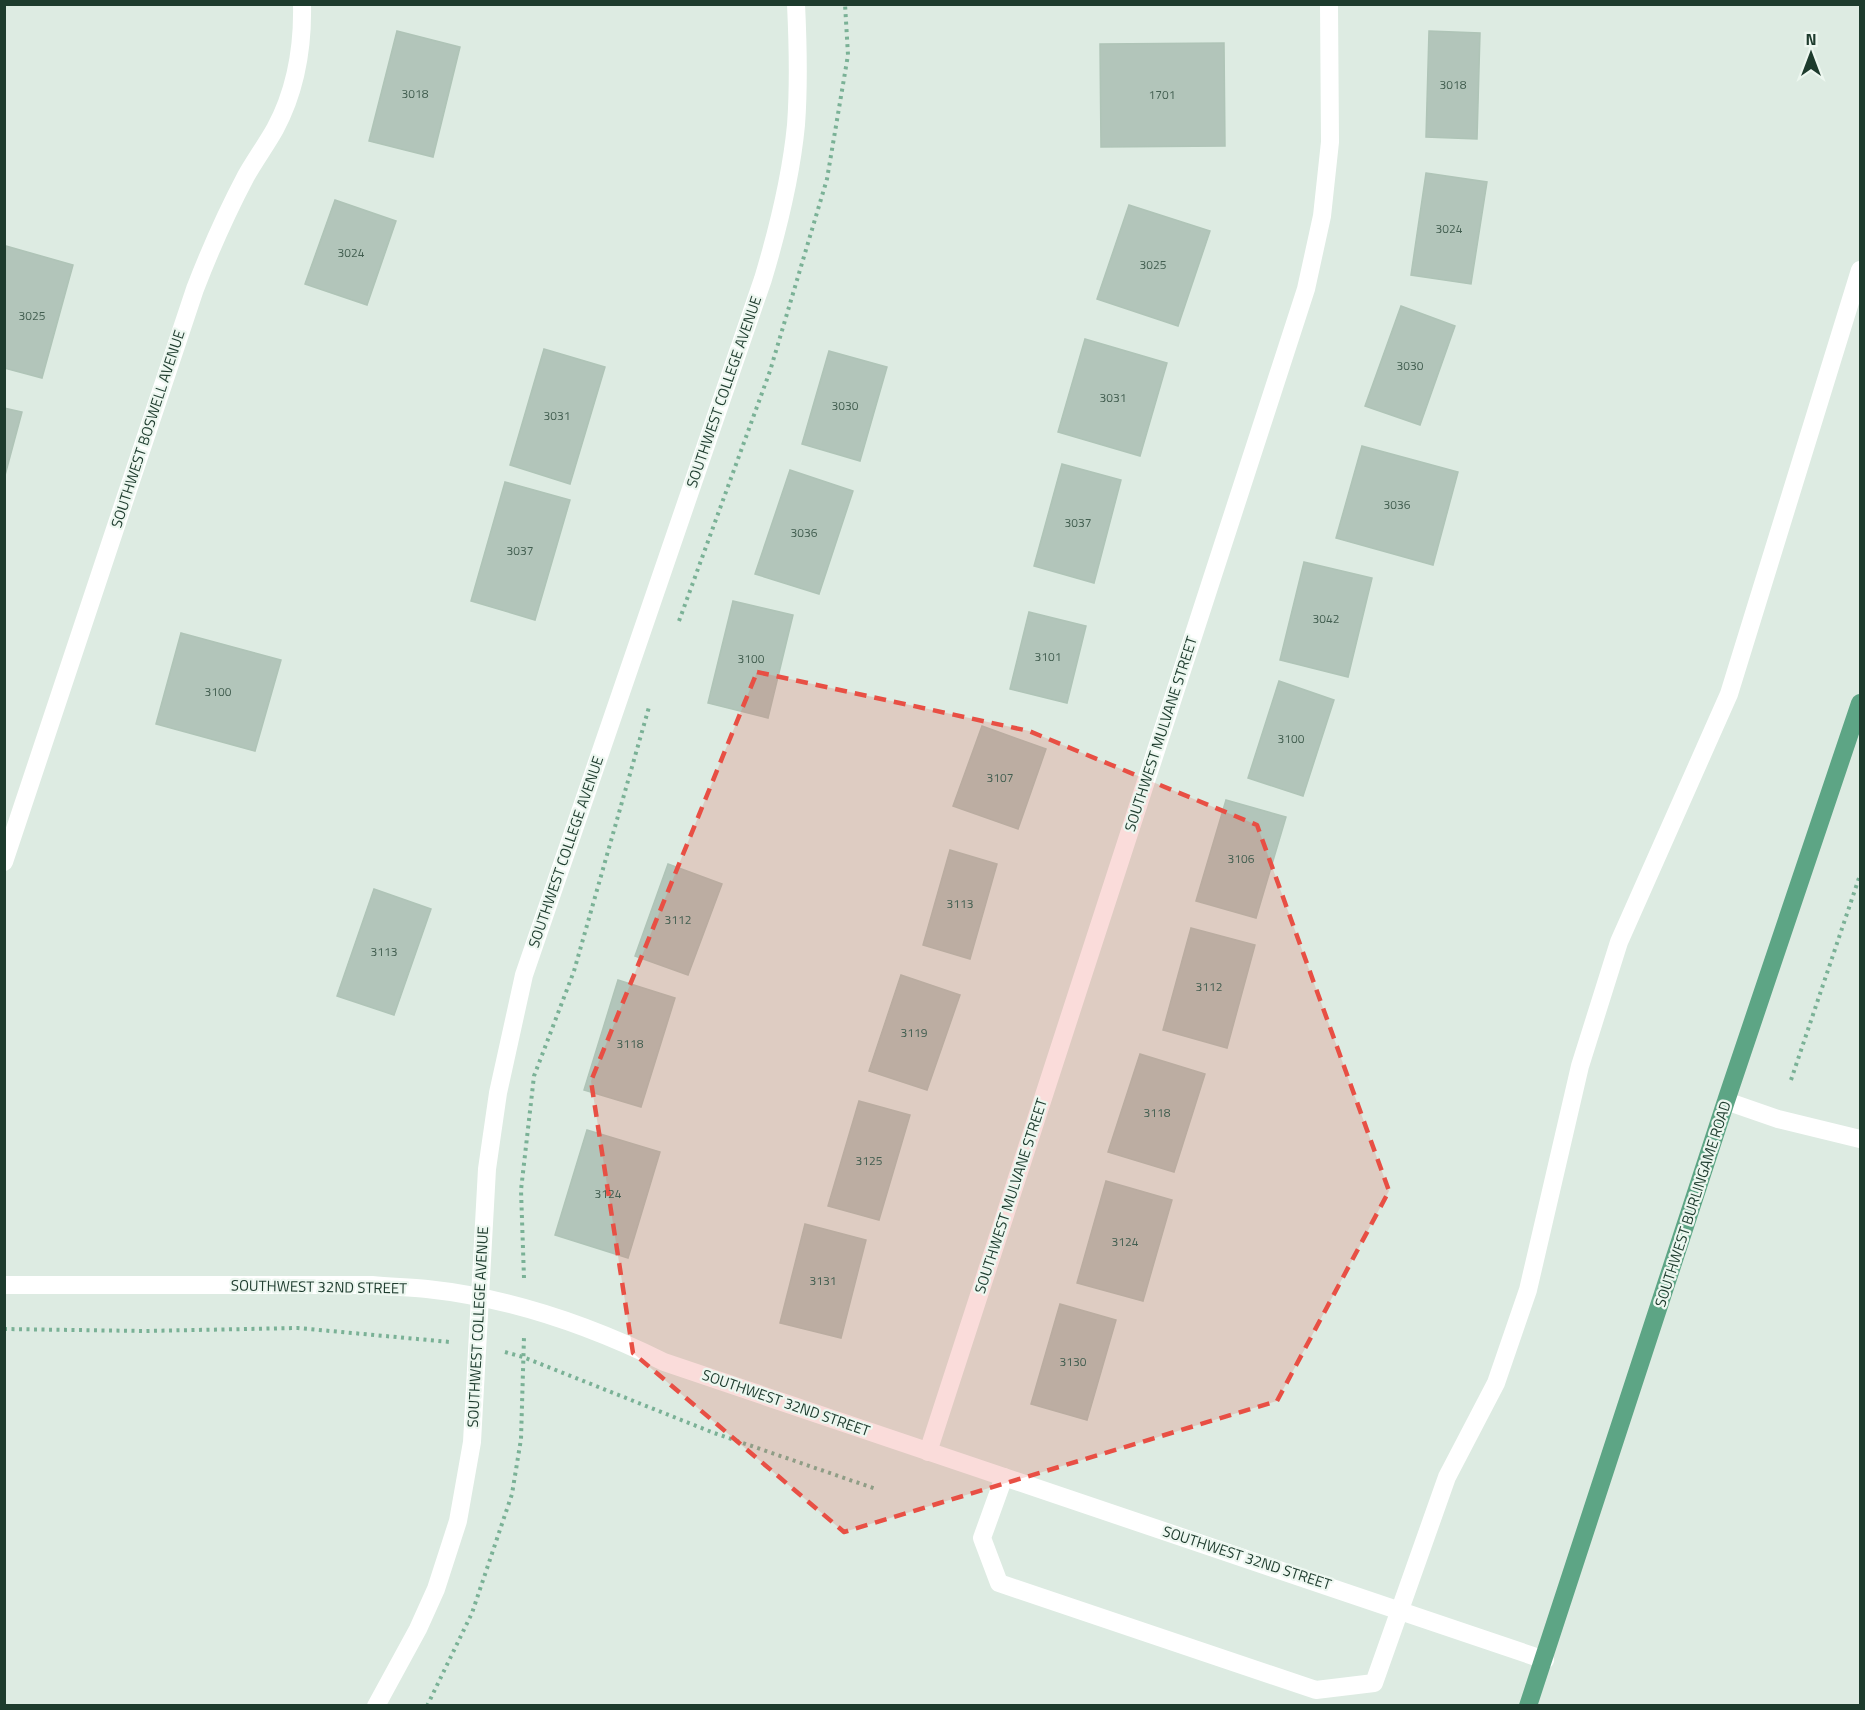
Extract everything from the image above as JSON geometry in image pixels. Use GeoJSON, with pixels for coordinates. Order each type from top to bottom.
{"type":"FeatureCollection","features":[{"type":"Feature","properties":{"kind":"main road","name":"SOUTHWEST BURLINGAME ROAD"},"geometry":{"type":"LineString","coordinates":[[1528,1706],[1545,1660],[1726,1101],[1860,703]]}},
{"type":"Feature","properties":{"kind":"street","name":"SOUTHWEST BOSWELL AVENUE"},"geometry":{"type":"LineString","coordinates":[[4,862],[195,289],[209,253],[247,175],[276,128],[291,91],[300,52],[302,4]]}},
{"type":"Feature","properties":{"kind":"street","name":"SOUTHWEST COLLEGE AVENUE"},"geometry":{"type":"LineString","coordinates":[[376,1706],[418,1629],[436,1588],[458,1521],[472,1442],[487,1168],[498,1093],[524,975],[760,290],[781,216],[796,126],[798,50],[796,4]]}},
{"type":"Feature","properties":{"kind":"street","name":"SOUTHWEST MULVANE STREET"},"geometry":{"type":"LineString","coordinates":[[928,1452],[1306,289],[1322,216],[1330,142],[1329,4]]}},
{"type":"Feature","properties":{"kind":"street"},"geometry":{"type":"LineString","coordinates":[[1004,1477],[982,1538],[999,1583],[1316,1690],[1374,1683],[1448,1477],[1496,1383],[1528,1290],[1580,1066],[1619,942],[1729,694],[1860,270]]}},
{"type":"Feature","properties":{"kind":"street"},"geometry":{"type":"LineString","coordinates":[[1726,1101],[1778,1119],[1860,1139]]}},
{"type":"Feature","properties":{"kind":"street","name":"SOUTHWEST 32ND STREET"},"geometry":{"type":"LineString","coordinates":[[4,1285],[372,1286],[426,1289],[525,1307],[609,1336],[664,1362],[1545,1660]]}},
{"type":"Feature","properties":{"kind":"path"},"geometry":{"type":"LineString","coordinates":[[679,622],[770,370],[827,179],[848,55],[845,4]]}},
{"type":"Feature","properties":{"kind":"path"},"geometry":{"type":"LineString","coordinates":[[428,1706],[472,1613],[512,1494],[520,1439],[525,1307],[520,1190],[534,1076],[574,971],[652,700]]}},
{"type":"Feature","properties":{"kind":"path"},"geometry":{"type":"LineString","coordinates":[[1791,1080],[1860,875]]}},
{"type":"Feature","properties":{"kind":"highlighted area"},"geometry":{"type":"Polygon","coordinates":[[[757,672],[1029,731],[1257,825],[1389,1191],[1277,1401],[844,1532],[633,1353],[591,1081],[757,672]]]}},
{"type":"Feature","properties":{"kind":"building"},"geometry":{"type":"Polygon","coordinates":[[[397,31],[460,47],[433,157],[369,141],[397,31]]]}},
{"type":"Feature","properties":{"kind":"building"},"geometry":{"type":"Polygon","coordinates":[[[1429,31],[1480,33],[1477,139],[1426,137],[1429,31]]]}},
{"type":"Feature","properties":{"kind":"building"},"geometry":{"type":"Polygon","coordinates":[[[1224,43],[1225,146],[1101,147],[1100,44],[1224,43]]]}},
{"type":"Feature","properties":{"kind":"building"},"geometry":{"type":"Polygon","coordinates":[[[1426,173],[1487,182],[1471,284],[1411,275],[1426,173]]]}},
{"type":"Feature","properties":{"kind":"building"},"geometry":{"type":"Polygon","coordinates":[[[335,200],[396,221],[367,305],[305,284],[335,200]]]}},
{"type":"Feature","properties":{"kind":"building"},"geometry":{"type":"Polygon","coordinates":[[[1129,205],[1210,231],[1178,326],[1097,299],[1129,205]]]}},
{"type":"Feature","properties":{"kind":"building"},"geometry":{"type":"Polygon","coordinates":[[[6,246],[73,265],[42,378],[4,368],[6,246]]]}},
{"type":"Feature","properties":{"kind":"building"},"geometry":{"type":"Polygon","coordinates":[[[1401,306],[1455,326],[1420,425],[1365,406],[1401,306]]]}},
{"type":"Feature","properties":{"kind":"building"},"geometry":{"type":"Polygon","coordinates":[[[1085,339],[1167,363],[1140,456],[1058,432],[1085,339]]]}},
{"type":"Feature","properties":{"kind":"building"},"geometry":{"type":"Polygon","coordinates":[[[544,349],[605,367],[570,484],[510,465],[544,349]]]}},
{"type":"Feature","properties":{"kind":"building"},"geometry":{"type":"Polygon","coordinates":[[[829,351],[887,367],[860,461],[802,444],[829,351]]]}},
{"type":"Feature","properties":{"kind":"building"},"geometry":{"type":"Polygon","coordinates":[[[4,408],[22,412],[4,479],[4,408]]]}},
{"type":"Feature","properties":{"kind":"building"},"geometry":{"type":"Polygon","coordinates":[[[1362,446],[1458,472],[1433,565],[1336,538],[1362,446]]]}},
{"type":"Feature","properties":{"kind":"building"},"geometry":{"type":"Polygon","coordinates":[[[1062,464],[1121,480],[1094,583],[1034,566],[1062,464]]]}},
{"type":"Feature","properties":{"kind":"building"},"geometry":{"type":"Polygon","coordinates":[[[790,470],[853,491],[819,594],[755,574],[790,470]]]}},
{"type":"Feature","properties":{"kind":"building"},"geometry":{"type":"Polygon","coordinates":[[[505,482],[570,500],[535,620],[471,601],[505,482]]]}},
{"type":"Feature","properties":{"kind":"building"},"geometry":{"type":"Polygon","coordinates":[[[1304,562],[1372,578],[1348,677],[1280,660],[1304,562]]]}},
{"type":"Feature","properties":{"kind":"building"},"geometry":{"type":"Polygon","coordinates":[[[733,601],[793,615],[768,718],[708,703],[733,601]]]}},
{"type":"Feature","properties":{"kind":"building"},"geometry":{"type":"Polygon","coordinates":[[[1029,612],[1086,626],[1067,703],[1010,689],[1029,612]]]}},
{"type":"Feature","properties":{"kind":"building"},"geometry":{"type":"Polygon","coordinates":[[[181,633],[281,660],[255,751],[156,724],[181,633]]]}},
{"type":"Feature","properties":{"kind":"building"},"geometry":{"type":"Polygon","coordinates":[[[1279,681],[1334,700],[1303,796],[1248,778],[1279,681]]]}},
{"type":"Feature","properties":{"kind":"building"},"geometry":{"type":"Polygon","coordinates":[[[982,726],[1046,749],[1018,829],[953,806],[982,726]]]}},
{"type":"Feature","properties":{"kind":"building"},"geometry":{"type":"Polygon","coordinates":[[[1226,800],[1286,817],[1256,918],[1196,901],[1226,800]]]}},
{"type":"Feature","properties":{"kind":"building"},"geometry":{"type":"Polygon","coordinates":[[[950,850],[997,864],[970,959],[923,945],[950,850]]]}},
{"type":"Feature","properties":{"kind":"building"},"geometry":{"type":"Polygon","coordinates":[[[668,864],[722,884],[688,975],[635,956],[668,864]]]}},
{"type":"Feature","properties":{"kind":"building"},"geometry":{"type":"Polygon","coordinates":[[[374,889],[431,909],[394,1015],[337,996],[374,889]]]}},
{"type":"Feature","properties":{"kind":"building"},"geometry":{"type":"Polygon","coordinates":[[[1191,928],[1255,945],[1227,1048],[1163,1030],[1191,928]]]}},
{"type":"Feature","properties":{"kind":"building"},"geometry":{"type":"Polygon","coordinates":[[[901,975],[960,995],[927,1090],[869,1071],[901,975]]]}},
{"type":"Feature","properties":{"kind":"building"},"geometry":{"type":"Polygon","coordinates":[[[618,980],[675,998],[641,1107],[584,1090],[618,980]]]}},
{"type":"Feature","properties":{"kind":"building"},"geometry":{"type":"Polygon","coordinates":[[[1140,1054],[1205,1074],[1174,1172],[1108,1152],[1140,1054]]]}},
{"type":"Feature","properties":{"kind":"building"},"geometry":{"type":"Polygon","coordinates":[[[859,1101],[910,1115],[879,1220],[828,1206],[859,1101]]]}},
{"type":"Feature","properties":{"kind":"building"},"geometry":{"type":"Polygon","coordinates":[[[587,1130],[660,1152],[628,1258],[555,1235],[587,1130]]]}},
{"type":"Feature","properties":{"kind":"building"},"geometry":{"type":"Polygon","coordinates":[[[1106,1181],[1172,1200],[1143,1301],[1077,1283],[1106,1181]]]}},
{"type":"Feature","properties":{"kind":"building"},"geometry":{"type":"Polygon","coordinates":[[[805,1224],[866,1240],[841,1338],[780,1323],[805,1224]]]}},
{"type":"Feature","properties":{"kind":"building"},"geometry":{"type":"Polygon","coordinates":[[[1060,1304],[1116,1320],[1087,1420],[1031,1404],[1060,1304]]]}}]}
